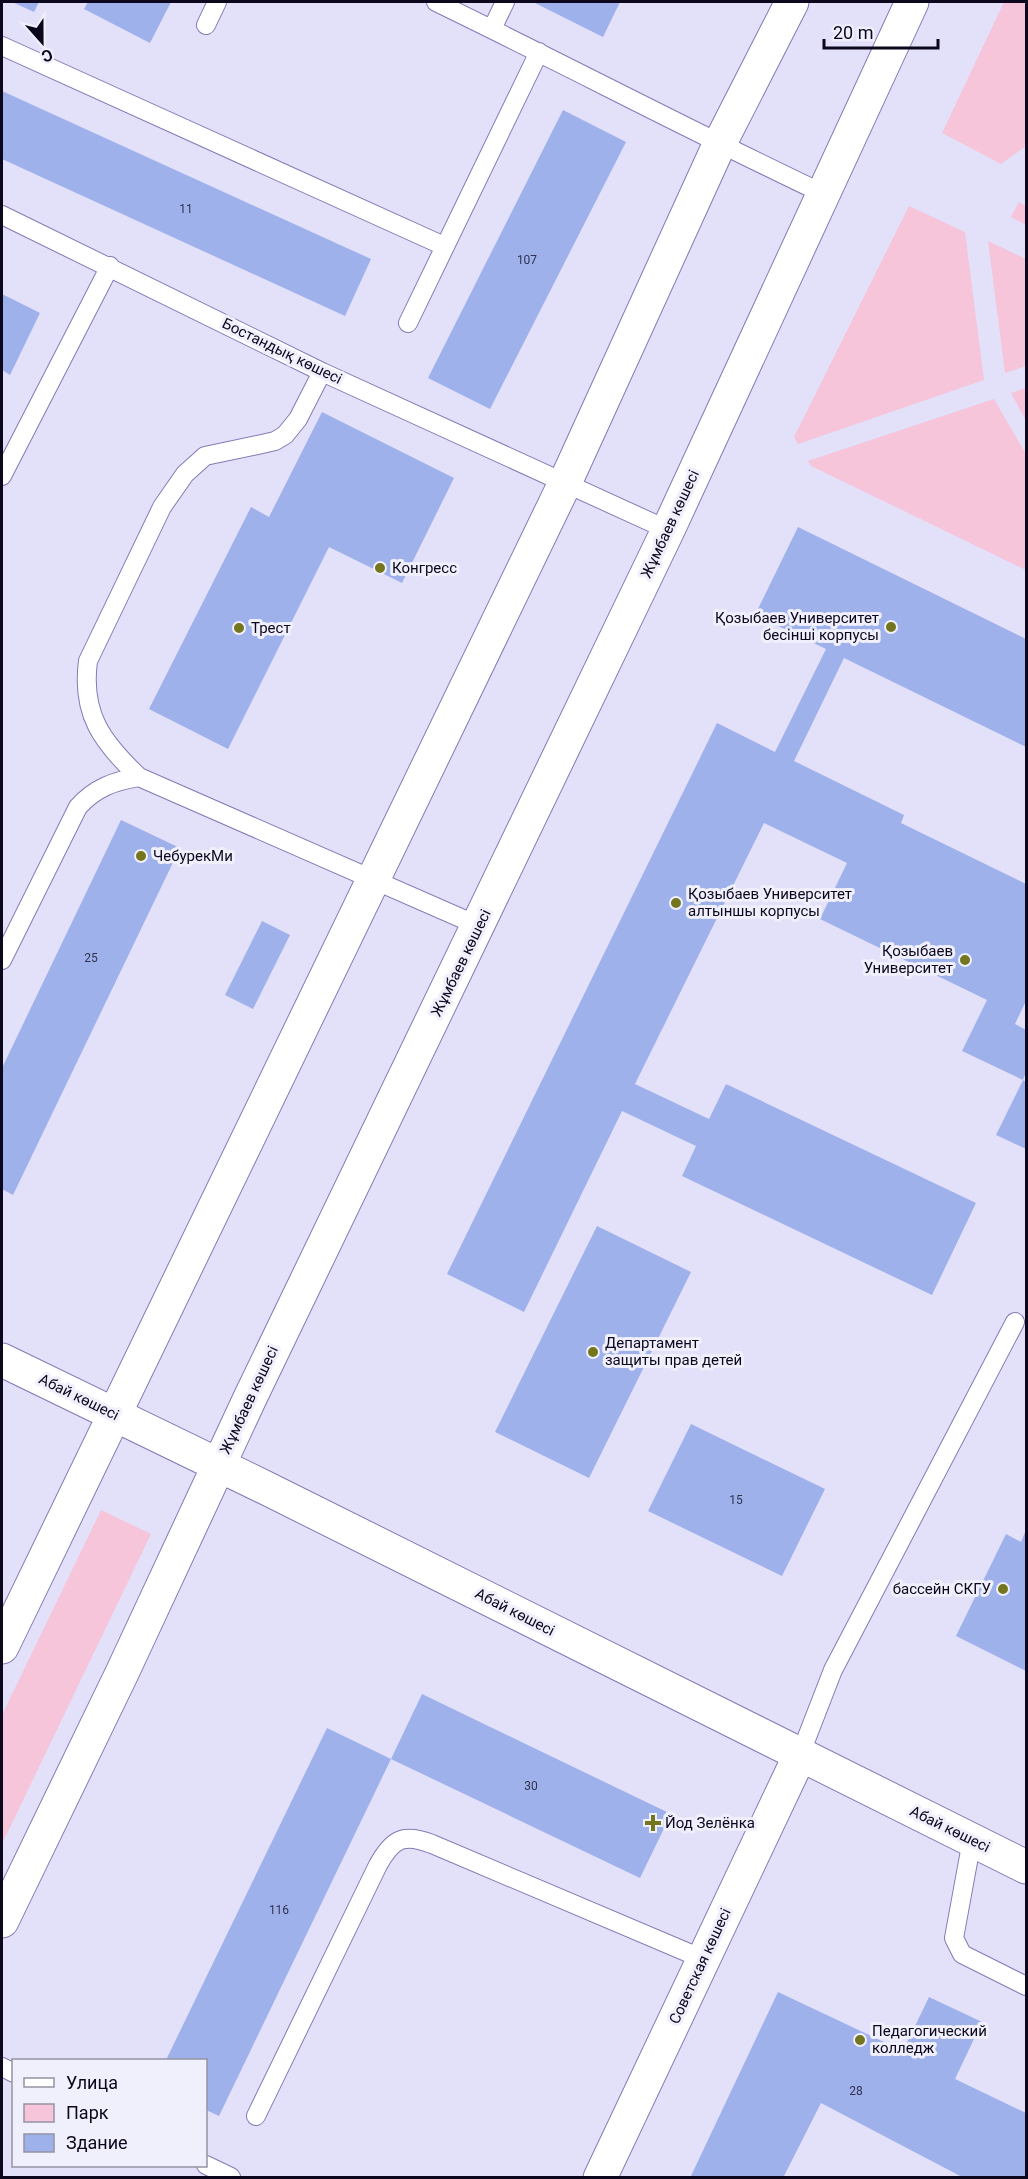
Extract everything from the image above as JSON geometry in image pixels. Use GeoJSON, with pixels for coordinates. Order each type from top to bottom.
{"type":"FeatureCollection","features":[{"type":"Feature","properties":{"kind":"main road"},"geometry":{"type":"LineString","coordinates":[[2,1647],[565,483],[719,145],[792,2]]}},
{"type":"Feature","properties":{"kind":"main road","name":"Жұмбаев көшесі"},"geometry":{"type":"LineString","coordinates":[[2,1921],[668,530],[912,2]]}},
{"type":"Feature","properties":{"kind":"main road","name":"Абай көшесі"},"geometry":{"type":"LineString","coordinates":[[2,1360],[279,1494],[1026,1867]]}},
{"type":"Feature","properties":{"kind":"main road","name":"Советская көшесі"},"geometry":{"type":"LineString","coordinates":[[600,2178],[800,1755]]}},
{"type":"Feature","properties":{"kind":"lane"},"geometry":{"type":"LineString","coordinates":[[206,25],[217,2]]}},
{"type":"Feature","properties":{"kind":"lane"},"geometry":{"type":"LineString","coordinates":[[436,2],[539,52],[719,145],[824,194]]}},
{"type":"Feature","properties":{"kind":"lane"},"geometry":{"type":"LineString","coordinates":[[492,29],[505,2]]}},
{"type":"Feature","properties":{"kind":"lane"},"geometry":{"type":"LineString","coordinates":[[2,46],[444,246]]}},
{"type":"Feature","properties":{"kind":"lane"},"geometry":{"type":"LineString","coordinates":[[408,323],[539,52]]}},
{"type":"Feature","properties":{"kind":"lane","name":"Бостандық көшесі"},"geometry":{"type":"LineString","coordinates":[[2,215],[322,372],[668,530]]}},
{"type":"Feature","properties":{"kind":"lane"},"geometry":{"type":"LineString","coordinates":[[2,476],[110,266]]}},
{"type":"Feature","properties":{"kind":"lane"},"geometry":{"type":"LineString","coordinates":[[322,372],[298,419],[285,435],[275,441],[205,456],[177,484],[162,507],[88,661],[85,680],[88,702],[94,722],[107,743],[139,777],[479,926]]}},
{"type":"Feature","properties":{"kind":"lane"},"geometry":{"type":"LineString","coordinates":[[2,960],[78,807],[87,796],[104,785],[139,777]]}},
{"type":"Feature","properties":{"kind":"lane"},"geometry":{"type":"LineString","coordinates":[[800,1755],[833,1671],[1015,1322]]}},
{"type":"Feature","properties":{"kind":"lane"},"geometry":{"type":"LineString","coordinates":[[256,2116],[378,1865],[388,1848],[401,1839],[422,1840],[703,1959]]}},
{"type":"Feature","properties":{"kind":"lane"},"geometry":{"type":"LineString","coordinates":[[972,1840],[955,1926],[955,1944],[962,1954],[1026,1986]]}},
{"type":"Feature","properties":{"kind":"lane"},"geometry":{"type":"LineString","coordinates":[[207,2165],[231,2177]]}},
{"type":"Feature","properties":{"kind":"green space"},"geometry":{"type":"Polygon","coordinates":[[[1004,2],[1026,2],[1026,146],[1001,164],[942,133],[1004,2]]]}},
{"type":"Feature","properties":{"kind":"green space"},"geometry":{"type":"Polygon","coordinates":[[[1019,202],[1026,206],[1026,225],[1011,217],[1019,202]]]}},
{"type":"Feature","properties":{"kind":"green space"},"geometry":{"type":"Polygon","coordinates":[[[909,206],[965,232],[984,380],[798,444],[794,437],[909,206]]]}},
{"type":"Feature","properties":{"kind":"green space"},"geometry":{"type":"Polygon","coordinates":[[[988,241],[1026,259],[1026,366],[1005,373],[988,241]]]}},
{"type":"Feature","properties":{"kind":"green space"},"geometry":{"type":"Polygon","coordinates":[[[1026,388],[1026,421],[1011,393],[1026,388]]]}},
{"type":"Feature","properties":{"kind":"green space"},"geometry":{"type":"Polygon","coordinates":[[[994,399],[1026,454],[1026,570],[811,466],[808,461],[994,399]]]}},
{"type":"Feature","properties":{"kind":"green space"},"geometry":{"type":"Polygon","coordinates":[[[101,1510],[151,1534],[2,1844],[2,1715],[101,1510]]]}},
{"type":"Feature","properties":{"kind":"building"},"geometry":{"type":"Polygon","coordinates":[[[12,2],[39,2],[34,12],[12,2]]]}},
{"type":"Feature","properties":{"kind":"building"},"geometry":{"type":"Polygon","coordinates":[[[88,2],[171,2],[150,43],[84,9],[88,2]]]}},
{"type":"Feature","properties":{"kind":"building"},"geometry":{"type":"Polygon","coordinates":[[[536,2],[620,2],[603,37],[536,2]]]}},
{"type":"Feature","properties":{"kind":"building"},"geometry":{"type":"Polygon","coordinates":[[[2,91],[371,259],[345,316],[2,159],[2,91]]]}},
{"type":"Feature","properties":{"kind":"building"},"geometry":{"type":"Polygon","coordinates":[[[563,110],[626,142],[490,409],[428,378],[563,110]]]}},
{"type":"Feature","properties":{"kind":"building"},"geometry":{"type":"Polygon","coordinates":[[[2,294],[40,313],[10,375],[2,370],[2,294]]]}},
{"type":"Feature","properties":{"kind":"building"},"geometry":{"type":"Polygon","coordinates":[[[322,412],[454,478],[402,583],[329,547],[228,749],[149,709],[251,507],[269,517],[322,412]]]}},
{"type":"Feature","properties":{"kind":"building"},"geometry":{"type":"Polygon","coordinates":[[[798,527],[1026,639],[1026,747],[844,658],[794,761],[904,815],[901,823],[1026,884],[1026,1001],[1015,1024],[1026,1030],[1026,1072],[1023,1080],[962,1051],[987,1000],[820,919],[847,863],[764,823],[635,1084],[709,1119],[726,1084],[976,1203],[932,1295],[682,1176],[696,1146],[622,1111],[524,1312],[447,1274],[717,723],[775,752],[826,649],[755,615],[798,527]]]}},
{"type":"Feature","properties":{"kind":"building"},"geometry":{"type":"Polygon","coordinates":[[[121,820],[180,848],[13,1195],[2,1189],[2,1068],[121,820]]]}},
{"type":"Feature","properties":{"kind":"building"},"geometry":{"type":"Polygon","coordinates":[[[262,921],[290,935],[253,1009],[225,995],[262,921]]]}},
{"type":"Feature","properties":{"kind":"building"},"geometry":{"type":"Polygon","coordinates":[[[1023,1080],[1026,1082],[1026,1149],[996,1135],[1023,1080]]]}},
{"type":"Feature","properties":{"kind":"building","name":"Департамент защиты прав детей"},"geometry":{"type":"Polygon","coordinates":[[[597,1226],[691,1272],[589,1478],[495,1432],[597,1226]]]}},
{"type":"Feature","properties":{"kind":"building"},"geometry":{"type":"Polygon","coordinates":[[[691,1424],[825,1489],[782,1576],[648,1511],[691,1424]]]}},
{"type":"Feature","properties":{"kind":"building","name":"бассейн СКГУ"},"geometry":{"type":"Polygon","coordinates":[[[1026,1530],[1026,1671],[956,1636],[1006,1534],[1021,1542],[1026,1530]]]}},
{"type":"Feature","properties":{"kind":"building"},"geometry":{"type":"Polygon","coordinates":[[[422,1694],[671,1814],[640,1878],[391,1759],[422,1694]]]}},
{"type":"Feature","properties":{"kind":"building"},"geometry":{"type":"Polygon","coordinates":[[[327,1728],[391,1759],[219,2116],[207,2110],[207,2059],[166,2059],[327,1728]]]}},
{"type":"Feature","properties":{"kind":"building"},"geometry":{"type":"Polygon","coordinates":[[[778,1992],[903,2051],[929,1997],[982,2022],[955,2079],[1026,2113],[1026,2178],[964,2178],[821,2103],[783,2178],[690,2178],[778,1992]]]}},
{"type":"Feature","properties":{"kind":"place","name":"Конгресс"},"geometry":{"type":"Point","coordinates":[380,568]}},
{"type":"Feature","properties":{"kind":"place","name":"Қозыбаев Университет бесінші корпусы"},"geometry":{"type":"Point","coordinates":[891,627]}},
{"type":"Feature","properties":{"kind":"place","name":"Трест"},"geometry":{"type":"Point","coordinates":[239,628]}},
{"type":"Feature","properties":{"kind":"place","name":"ЧебурекМи"},"geometry":{"type":"Point","coordinates":[141,856]}},
{"type":"Feature","properties":{"kind":"place","name":"Қозыбаев Университет алтыншы корпусы"},"geometry":{"type":"Point","coordinates":[676,903]}},
{"type":"Feature","properties":{"kind":"place","name":"Қозыбаев Университет"},"geometry":{"type":"Point","coordinates":[965,960]}},
{"type":"Feature","properties":{"kind":"place","name":"Департамент защиты прав детей"},"geometry":{"type":"Point","coordinates":[593,1352]}},
{"type":"Feature","properties":{"kind":"place","name":"бассейн СКГУ"},"geometry":{"type":"Point","coordinates":[1003,1589]}},
{"type":"Feature","properties":{"kind":"place","name":"Йод Зелёнка"},"geometry":{"type":"Point","coordinates":[653,1823]}},
{"type":"Feature","properties":{"kind":"place","name":"Педагогический колледж"},"geometry":{"type":"Point","coordinates":[860,2040]}}]}
